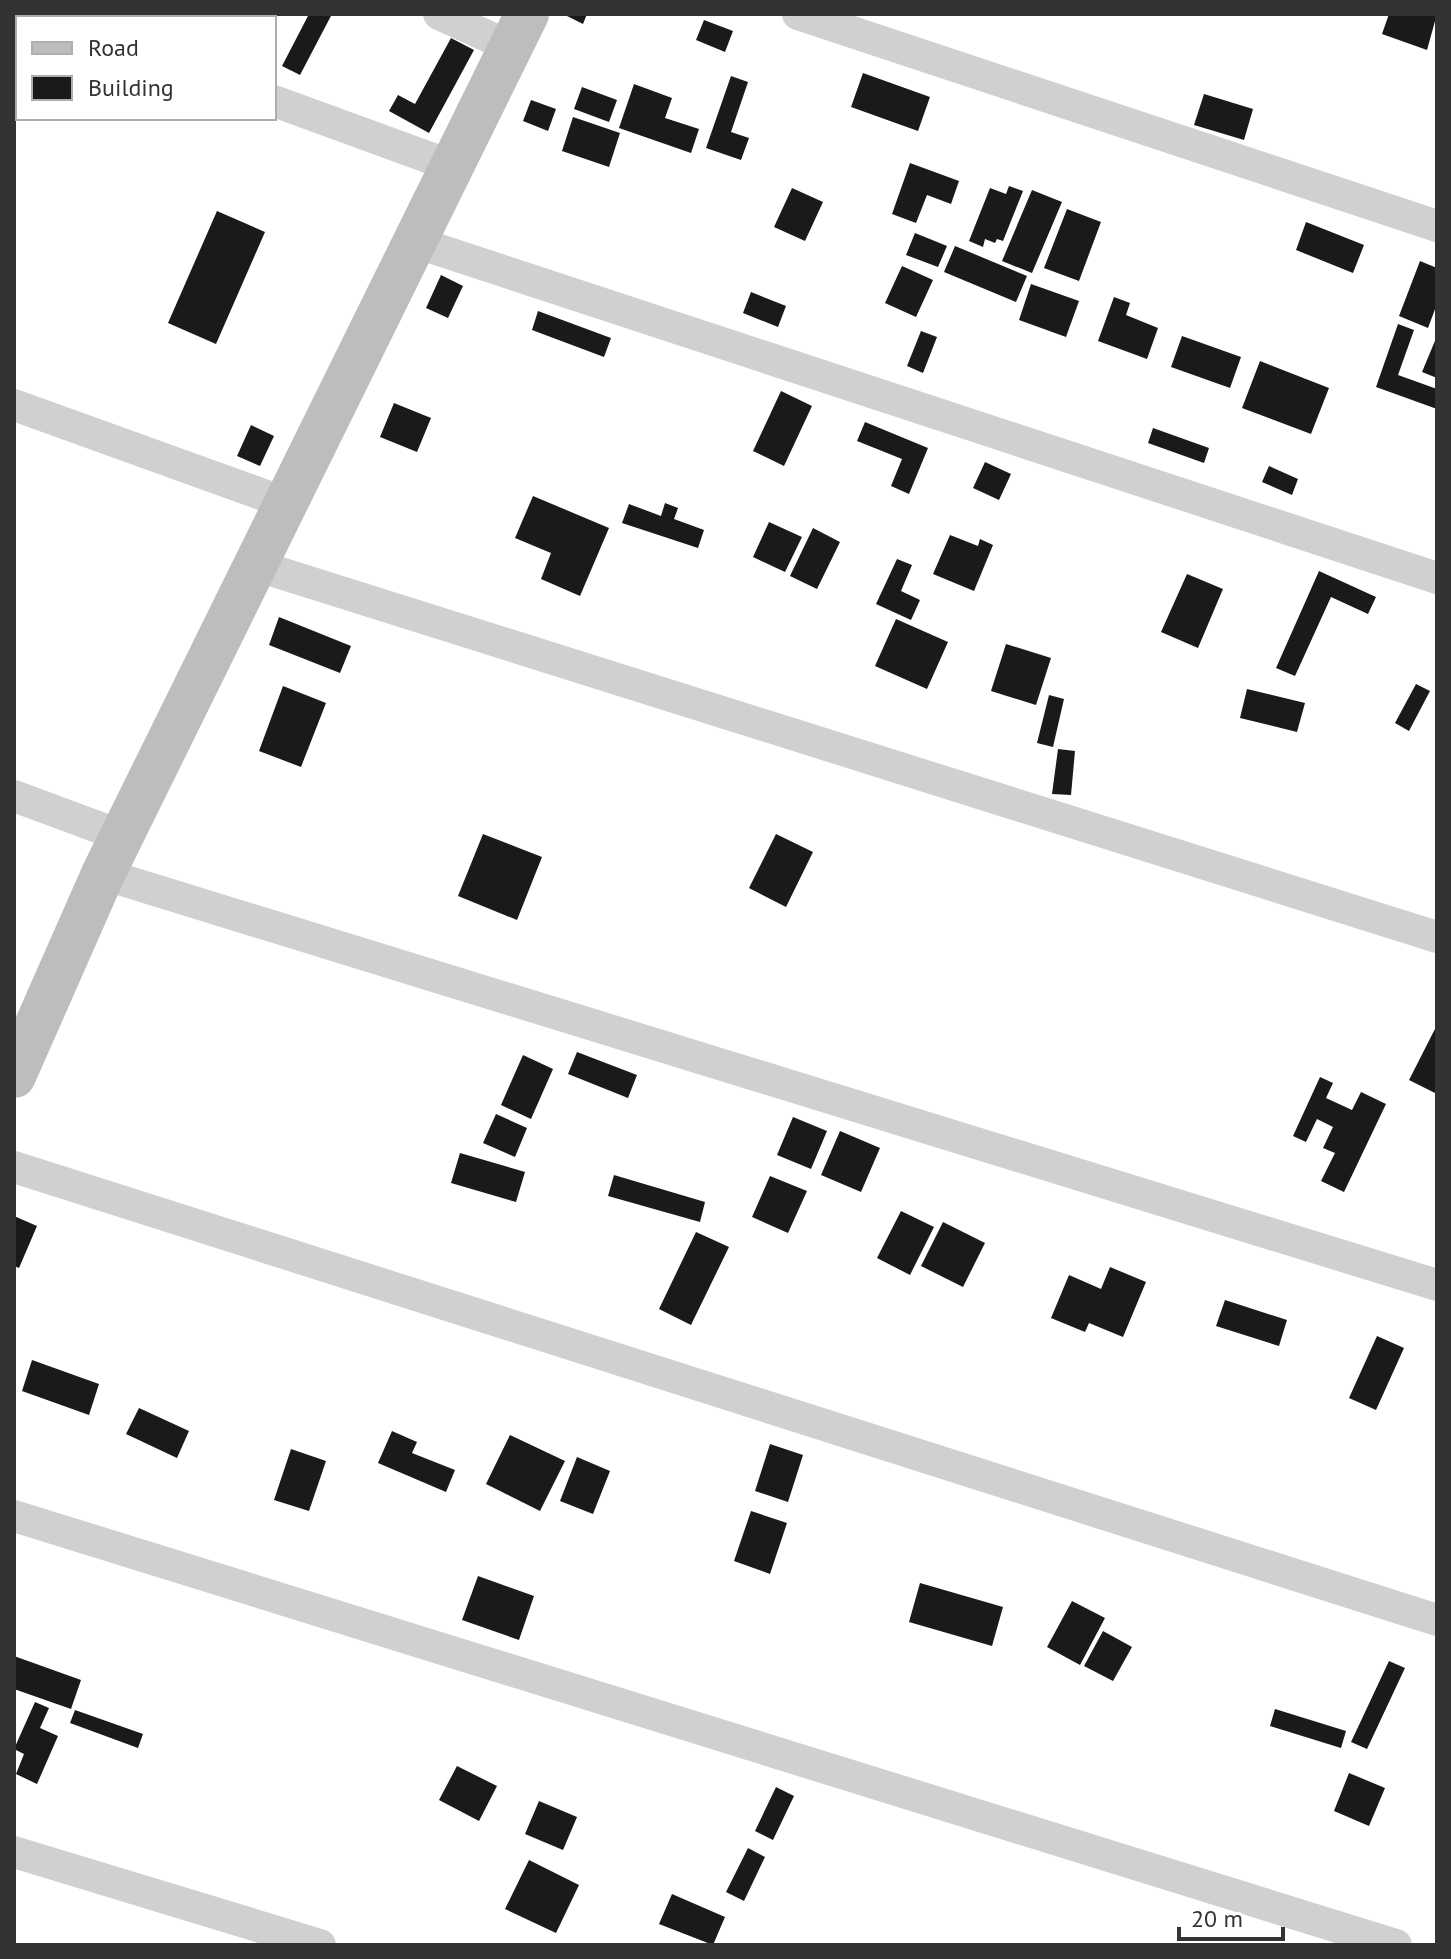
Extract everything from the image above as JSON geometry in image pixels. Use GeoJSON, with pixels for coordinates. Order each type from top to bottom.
{"type":"FeatureCollection","features":[{"type":"Feature","properties":{"kind":"main road"},"geometry":{"type":"LineString","coordinates":[[14,1076],[112,855],[519,30]]}},
{"type":"Feature","properties":{"kind":"street"},"geometry":{"type":"LineString","coordinates":[[439,14],[519,30]]}},
{"type":"Feature","properties":{"kind":"street"},"geometry":{"type":"LineString","coordinates":[[798,14],[1437,226]]}},
{"type":"Feature","properties":{"kind":"street"},"geometry":{"type":"LineString","coordinates":[[276,102],[452,166]]}},
{"type":"Feature","properties":{"kind":"street"},"geometry":{"type":"LineString","coordinates":[[415,242],[1437,578]]}},
{"type":"Feature","properties":{"kind":"street"},"geometry":{"type":"LineString","coordinates":[[14,405],[286,503]]}},
{"type":"Feature","properties":{"kind":"street"},"geometry":{"type":"LineString","coordinates":[[255,565],[1437,937]]}},
{"type":"Feature","properties":{"kind":"street"},"geometry":{"type":"LineString","coordinates":[[14,796],[112,855],[1437,1285]]}},
{"type":"Feature","properties":{"kind":"street"},"geometry":{"type":"LineString","coordinates":[[14,1167],[1437,1620]]}},
{"type":"Feature","properties":{"kind":"street"},"geometry":{"type":"LineString","coordinates":[[14,1516],[1396,1945]]}},
{"type":"Feature","properties":{"kind":"street"},"geometry":{"type":"LineString","coordinates":[[14,1852],[320,1945]]}},
{"type":"Feature","properties":{"kind":"building"},"geometry":{"type":"Polygon","coordinates":[[[150,14],[214,14],[213,16],[150,14]]]}},
{"type":"Feature","properties":{"kind":"building"},"geometry":{"type":"Polygon","coordinates":[[[309,14],[332,14],[300,75],[282,66],[309,14]]]}},
{"type":"Feature","properties":{"kind":"building"},"geometry":{"type":"Polygon","coordinates":[[[563,14],[587,14],[583,24],[563,14]]]}},
{"type":"Feature","properties":{"kind":"building"},"geometry":{"type":"Polygon","coordinates":[[[1389,14],[1437,14],[1427,50],[1382,34],[1389,14]]]}},
{"type":"Feature","properties":{"kind":"building"},"geometry":{"type":"Polygon","coordinates":[[[704,20],[733,31],[725,52],[696,40],[704,20]]]}},
{"type":"Feature","properties":{"kind":"building"},"geometry":{"type":"Polygon","coordinates":[[[451,38],[474,50],[429,133],[389,111],[398,95],[415,104],[451,38]]]}},
{"type":"Feature","properties":{"kind":"building"},"geometry":{"type":"Polygon","coordinates":[[[863,73],[930,97],[918,131],[851,107],[863,73]]]}},
{"type":"Feature","properties":{"kind":"building"},"geometry":{"type":"Polygon","coordinates":[[[731,76],[748,82],[731,132],[749,138],[741,160],[706,148],[731,76]]]}},
{"type":"Feature","properties":{"kind":"building"},"geometry":{"type":"Polygon","coordinates":[[[634,84],[672,98],[665,118],[699,129],[691,153],[619,128],[634,84]]]}},
{"type":"Feature","properties":{"kind":"building"},"geometry":{"type":"Polygon","coordinates":[[[582,87],[617,100],[609,122],[574,109],[582,87]]]}},
{"type":"Feature","properties":{"kind":"building"},"geometry":{"type":"Polygon","coordinates":[[[1204,94],[1253,109],[1244,140],[1194,125],[1204,94]]]}},
{"type":"Feature","properties":{"kind":"building"},"geometry":{"type":"Polygon","coordinates":[[[531,100],[556,109],[548,131],[523,121],[531,100]]]}},
{"type":"Feature","properties":{"kind":"building"},"geometry":{"type":"Polygon","coordinates":[[[573,117],[620,133],[609,167],[562,151],[573,117]]]}},
{"type":"Feature","properties":{"kind":"building"},"geometry":{"type":"Polygon","coordinates":[[[910,163],[959,181],[951,204],[927,195],[916,223],[892,214],[910,163]]]}},
{"type":"Feature","properties":{"kind":"building"},"geometry":{"type":"Polygon","coordinates":[[[1009,186],[1023,191],[1003,241],[997,239],[995,243],[985,239],[983,247],[969,241],[990,188],[1006,194],[1009,186]]]}},
{"type":"Feature","properties":{"kind":"building"},"geometry":{"type":"Polygon","coordinates":[[[792,188],[823,202],[805,241],[774,227],[792,188]]]}},
{"type":"Feature","properties":{"kind":"building"},"geometry":{"type":"Polygon","coordinates":[[[1032,190],[1062,202],[1032,273],[1002,261],[1032,190]]]}},
{"type":"Feature","properties":{"kind":"building"},"geometry":{"type":"Polygon","coordinates":[[[1067,209],[1101,222],[1079,281],[1044,268],[1067,209]]]}},
{"type":"Feature","properties":{"kind":"building"},"geometry":{"type":"Polygon","coordinates":[[[217,211],[265,232],[216,344],[168,323],[217,211]]]}},
{"type":"Feature","properties":{"kind":"building"},"geometry":{"type":"Polygon","coordinates":[[[1306,222],[1364,245],[1353,273],[1296,250],[1306,222]]]}},
{"type":"Feature","properties":{"kind":"building"},"geometry":{"type":"Polygon","coordinates":[[[915,233],[947,246],[938,267],[906,255],[915,233]]]}},
{"type":"Feature","properties":{"kind":"building"},"geometry":{"type":"Polygon","coordinates":[[[955,246],[1027,276],[1016,302],[944,272],[955,246]]]}},
{"type":"Feature","properties":{"kind":"building"},"geometry":{"type":"Polygon","coordinates":[[[1420,261],[1437,268],[1437,304],[1428,328],[1399,316],[1420,261]]]}},
{"type":"Feature","properties":{"kind":"building"},"geometry":{"type":"Polygon","coordinates":[[[902,266],[933,280],[916,317],[885,303],[902,266]]]}},
{"type":"Feature","properties":{"kind":"building"},"geometry":{"type":"Polygon","coordinates":[[[441,275],[463,286],[448,318],[426,308],[441,275]]]}},
{"type":"Feature","properties":{"kind":"building"},"geometry":{"type":"Polygon","coordinates":[[[1031,284],[1079,301],[1066,337],[1019,320],[1031,284]]]}},
{"type":"Feature","properties":{"kind":"building"},"geometry":{"type":"Polygon","coordinates":[[[751,292],[786,306],[778,327],[743,313],[751,292]]]}},
{"type":"Feature","properties":{"kind":"building"},"geometry":{"type":"Polygon","coordinates":[[[1114,297],[1130,303],[1126,315],[1158,328],[1147,359],[1098,341],[1114,297]]]}},
{"type":"Feature","properties":{"kind":"building"},"geometry":{"type":"Polygon","coordinates":[[[538,311],[611,338],[604,357],[532,330],[538,311]]]}},
{"type":"Feature","properties":{"kind":"building"},"geometry":{"type":"Polygon","coordinates":[[[1398,324],[1414,330],[1398,375],[1437,389],[1437,409],[1376,387],[1398,324]]]}},
{"type":"Feature","properties":{"kind":"building"},"geometry":{"type":"Polygon","coordinates":[[[921,331],[937,337],[923,373],[907,366],[921,331]]]}},
{"type":"Feature","properties":{"kind":"building"},"geometry":{"type":"Polygon","coordinates":[[[1182,336],[1241,357],[1230,388],[1171,367],[1182,336]]]}},
{"type":"Feature","properties":{"kind":"building"},"geometry":{"type":"Polygon","coordinates":[[[1437,336],[1437,378],[1422,372],[1437,336]]]}},
{"type":"Feature","properties":{"kind":"building"},"geometry":{"type":"Polygon","coordinates":[[[1260,361],[1329,388],[1311,434],[1242,408],[1260,361]]]}},
{"type":"Feature","properties":{"kind":"building"},"geometry":{"type":"Polygon","coordinates":[[[781,391],[812,406],[784,466],[753,451],[781,391]]]}},
{"type":"Feature","properties":{"kind":"building"},"geometry":{"type":"Polygon","coordinates":[[[394,403],[431,418],[417,452],[380,437],[394,403]]]}},
{"type":"Feature","properties":{"kind":"building"},"geometry":{"type":"Polygon","coordinates":[[[865,422],[928,448],[909,494],[891,486],[902,459],[857,441],[865,422]]]}},
{"type":"Feature","properties":{"kind":"building"},"geometry":{"type":"Polygon","coordinates":[[[251,425],[274,436],[260,466],[237,456],[251,425]]]}},
{"type":"Feature","properties":{"kind":"building"},"geometry":{"type":"Polygon","coordinates":[[[1153,428],[1209,448],[1204,463],[1148,443],[1153,428]]]}},
{"type":"Feature","properties":{"kind":"building"},"geometry":{"type":"Polygon","coordinates":[[[985,462],[1011,474],[999,500],[973,488],[985,462]]]}},
{"type":"Feature","properties":{"kind":"building"},"geometry":{"type":"Polygon","coordinates":[[[1269,466],[1298,479],[1292,495],[1262,482],[1269,466]]]}},
{"type":"Feature","properties":{"kind":"building"},"geometry":{"type":"Polygon","coordinates":[[[533,496],[609,528],[580,596],[541,579],[551,553],[515,538],[533,496]]]}},
{"type":"Feature","properties":{"kind":"building"},"geometry":{"type":"Polygon","coordinates":[[[665,503],[678,508],[674,519],[704,530],[698,548],[622,523],[629,504],[661,516],[665,503]]]}},
{"type":"Feature","properties":{"kind":"building"},"geometry":{"type":"Polygon","coordinates":[[[769,522],[802,537],[785,572],[753,557],[769,522]]]}},
{"type":"Feature","properties":{"kind":"building"},"geometry":{"type":"Polygon","coordinates":[[[813,528],[840,542],[817,589],[790,576],[813,528]]]}},
{"type":"Feature","properties":{"kind":"building"},"geometry":{"type":"Polygon","coordinates":[[[950,535],[978,546],[980,539],[993,545],[974,591],[933,574],[950,535]]]}},
{"type":"Feature","properties":{"kind":"building"},"geometry":{"type":"Polygon","coordinates":[[[897,559],[912,565],[901,591],[920,600],[911,620],[876,604],[897,559]]]}},
{"type":"Feature","properties":{"kind":"building"},"geometry":{"type":"Polygon","coordinates":[[[1319,571],[1376,597],[1368,614],[1331,597],[1295,676],[1276,668],[1319,571]]]}},
{"type":"Feature","properties":{"kind":"building"},"geometry":{"type":"Polygon","coordinates":[[[1187,574],[1223,589],[1198,648],[1161,632],[1187,574]]]}},
{"type":"Feature","properties":{"kind":"building"},"geometry":{"type":"Polygon","coordinates":[[[279,617],[351,646],[340,673],[269,645],[279,617]]]}},
{"type":"Feature","properties":{"kind":"building"},"geometry":{"type":"Polygon","coordinates":[[[896,619],[948,642],[927,689],[875,666],[896,619]]]}},
{"type":"Feature","properties":{"kind":"building"},"geometry":{"type":"Polygon","coordinates":[[[1006,644],[1051,658],[1036,705],[991,691],[1006,644]]]}},
{"type":"Feature","properties":{"kind":"building"},"geometry":{"type":"Polygon","coordinates":[[[1416,684],[1430,691],[1409,731],[1395,723],[1416,684]]]}},
{"type":"Feature","properties":{"kind":"building"},"geometry":{"type":"Polygon","coordinates":[[[283,686],[326,703],[301,767],[259,751],[283,686]]]}},
{"type":"Feature","properties":{"kind":"building"},"geometry":{"type":"Polygon","coordinates":[[[1247,689],[1305,703],[1297,732],[1240,718],[1247,689]]]}},
{"type":"Feature","properties":{"kind":"building"},"geometry":{"type":"Polygon","coordinates":[[[1049,695],[1064,699],[1053,747],[1037,743],[1049,695]]]}},
{"type":"Feature","properties":{"kind":"building"},"geometry":{"type":"Polygon","coordinates":[[[1058,749],[1075,751],[1071,795],[1052,794],[1058,749]]]}},
{"type":"Feature","properties":{"kind":"building"},"geometry":{"type":"Polygon","coordinates":[[[483,834],[542,857],[517,920],[458,896],[483,834]]]}},
{"type":"Feature","properties":{"kind":"building"},"geometry":{"type":"Polygon","coordinates":[[[776,834],[813,852],[786,907],[749,888],[776,834]]]}},
{"type":"Feature","properties":{"kind":"building"},"geometry":{"type":"Polygon","coordinates":[[[1437,1025],[1437,1094],[1409,1080],[1437,1025]]]}},
{"type":"Feature","properties":{"kind":"building"},"geometry":{"type":"Polygon","coordinates":[[[577,1052],[637,1075],[628,1098],[568,1074],[577,1052]]]}},
{"type":"Feature","properties":{"kind":"building"},"geometry":{"type":"Polygon","coordinates":[[[523,1055],[553,1069],[531,1119],[501,1105],[523,1055]]]}},
{"type":"Feature","properties":{"kind":"building"},"geometry":{"type":"Polygon","coordinates":[[[1320,1077],[1333,1083],[1326,1098],[1352,1110],[1361,1092],[1386,1104],[1344,1192],[1321,1181],[1335,1153],[1323,1148],[1333,1127],[1317,1119],[1306,1142],[1293,1136],[1320,1077]]]}},
{"type":"Feature","properties":{"kind":"building"},"geometry":{"type":"Polygon","coordinates":[[[496,1114],[527,1128],[515,1157],[483,1143],[496,1114]]]}},
{"type":"Feature","properties":{"kind":"building"},"geometry":{"type":"Polygon","coordinates":[[[793,1117],[827,1131],[811,1169],[777,1155],[793,1117]]]}},
{"type":"Feature","properties":{"kind":"building"},"geometry":{"type":"Polygon","coordinates":[[[840,1131],[880,1148],[861,1192],[821,1175],[840,1131]]]}},
{"type":"Feature","properties":{"kind":"building"},"geometry":{"type":"Polygon","coordinates":[[[460,1153],[525,1172],[516,1202],[451,1183],[460,1153]]]}},
{"type":"Feature","properties":{"kind":"building"},"geometry":{"type":"Polygon","coordinates":[[[614,1175],[705,1202],[700,1222],[608,1196],[614,1175]]]}},
{"type":"Feature","properties":{"kind":"building"},"geometry":{"type":"Polygon","coordinates":[[[770,1176],[807,1191],[788,1233],[752,1217],[770,1176]]]}},
{"type":"Feature","properties":{"kind":"building"},"geometry":{"type":"Polygon","coordinates":[[[901,1211],[934,1227],[910,1275],[877,1258],[901,1211]]]}},
{"type":"Feature","properties":{"kind":"building"},"geometry":{"type":"Polygon","coordinates":[[[14,1216],[37,1226],[19,1268],[14,1266],[14,1216]]]}},
{"type":"Feature","properties":{"kind":"building"},"geometry":{"type":"Polygon","coordinates":[[[943,1222],[985,1243],[963,1287],[921,1266],[943,1222]]]}},
{"type":"Feature","properties":{"kind":"building"},"geometry":{"type":"Polygon","coordinates":[[[696,1232],[729,1247],[691,1325],[659,1309],[696,1232]]]}},
{"type":"Feature","properties":{"kind":"building"},"geometry":{"type":"Polygon","coordinates":[[[1110,1267],[1146,1282],[1123,1337],[1089,1323],[1085,1332],[1051,1318],[1069,1275],[1101,1289],[1110,1267]]]}},
{"type":"Feature","properties":{"kind":"building"},"geometry":{"type":"Polygon","coordinates":[[[1225,1300],[1287,1320],[1279,1346],[1216,1326],[1225,1300]]]}},
{"type":"Feature","properties":{"kind":"building"},"geometry":{"type":"Polygon","coordinates":[[[1377,1336],[1404,1348],[1376,1410],[1349,1398],[1377,1336]]]}},
{"type":"Feature","properties":{"kind":"building"},"geometry":{"type":"Polygon","coordinates":[[[32,1360],[99,1384],[89,1415],[22,1391],[32,1360]]]}},
{"type":"Feature","properties":{"kind":"building"},"geometry":{"type":"Polygon","coordinates":[[[139,1408],[189,1431],[177,1458],[126,1434],[139,1408]]]}},
{"type":"Feature","properties":{"kind":"building"},"geometry":{"type":"Polygon","coordinates":[[[392,1431],[417,1442],[412,1453],[455,1470],[446,1492],[378,1463],[392,1431]]]}},
{"type":"Feature","properties":{"kind":"building"},"geometry":{"type":"Polygon","coordinates":[[[510,1435],[565,1461],[540,1511],[486,1484],[510,1435]]]}},
{"type":"Feature","properties":{"kind":"building"},"geometry":{"type":"Polygon","coordinates":[[[770,1444],[803,1455],[788,1502],[755,1491],[770,1444]]]}},
{"type":"Feature","properties":{"kind":"building"},"geometry":{"type":"Polygon","coordinates":[[[291,1449],[326,1461],[309,1511],[274,1500],[291,1449]]]}},
{"type":"Feature","properties":{"kind":"building"},"geometry":{"type":"Polygon","coordinates":[[[577,1457],[610,1471],[593,1514],[560,1501],[577,1457]]]}},
{"type":"Feature","properties":{"kind":"building"},"geometry":{"type":"Polygon","coordinates":[[[751,1511],[787,1523],[770,1574],[734,1561],[751,1511]]]}},
{"type":"Feature","properties":{"kind":"building"},"geometry":{"type":"Polygon","coordinates":[[[478,1576],[534,1596],[519,1640],[462,1620],[478,1576]]]}},
{"type":"Feature","properties":{"kind":"building"},"geometry":{"type":"Polygon","coordinates":[[[920,1583],[1003,1607],[992,1646],[909,1622],[920,1583]]]}},
{"type":"Feature","properties":{"kind":"building"},"geometry":{"type":"Polygon","coordinates":[[[1072,1601],[1105,1618],[1080,1665],[1047,1647],[1072,1601]]]}},
{"type":"Feature","properties":{"kind":"building"},"geometry":{"type":"Polygon","coordinates":[[[1103,1631],[1132,1647],[1113,1681],[1084,1666],[1103,1631]]]}},
{"type":"Feature","properties":{"kind":"building"},"geometry":{"type":"Polygon","coordinates":[[[14,1656],[81,1680],[71,1709],[14,1689],[14,1656]]]}},
{"type":"Feature","properties":{"kind":"building"},"geometry":{"type":"Polygon","coordinates":[[[1389,1661],[1405,1668],[1367,1749],[1351,1742],[1389,1661]]]}},
{"type":"Feature","properties":{"kind":"building"},"geometry":{"type":"Polygon","coordinates":[[[35,1702],[49,1708],[40,1728],[58,1736],[37,1784],[16,1774],[24,1754],[14,1749],[35,1702]]]}},
{"type":"Feature","properties":{"kind":"building"},"geometry":{"type":"Polygon","coordinates":[[[1275,1709],[1346,1731],[1341,1748],[1270,1726],[1275,1709]]]}},
{"type":"Feature","properties":{"kind":"building"},"geometry":{"type":"Polygon","coordinates":[[[75,1710],[143,1734],[138,1748],[70,1723],[75,1710]]]}},
{"type":"Feature","properties":{"kind":"building"},"geometry":{"type":"Polygon","coordinates":[[[457,1766],[497,1786],[479,1821],[439,1800],[457,1766]]]}},
{"type":"Feature","properties":{"kind":"building"},"geometry":{"type":"Polygon","coordinates":[[[1349,1773],[1385,1788],[1369,1826],[1334,1811],[1349,1773]]]}},
{"type":"Feature","properties":{"kind":"building"},"geometry":{"type":"Polygon","coordinates":[[[776,1787],[794,1796],[773,1840],[755,1831],[776,1787]]]}},
{"type":"Feature","properties":{"kind":"building"},"geometry":{"type":"Polygon","coordinates":[[[539,1801],[577,1817],[563,1850],[525,1834],[539,1801]]]}},
{"type":"Feature","properties":{"kind":"building"},"geometry":{"type":"Polygon","coordinates":[[[748,1848],[765,1857],[744,1901],[726,1892],[748,1848]]]}},
{"type":"Feature","properties":{"kind":"building"},"geometry":{"type":"Polygon","coordinates":[[[529,1860],[579,1885],[556,1933],[505,1909],[529,1860]]]}},
{"type":"Feature","properties":{"kind":"building"},"geometry":{"type":"Polygon","coordinates":[[[672,1894],[725,1917],[713,1945],[659,1924],[672,1894]]]}}]}
